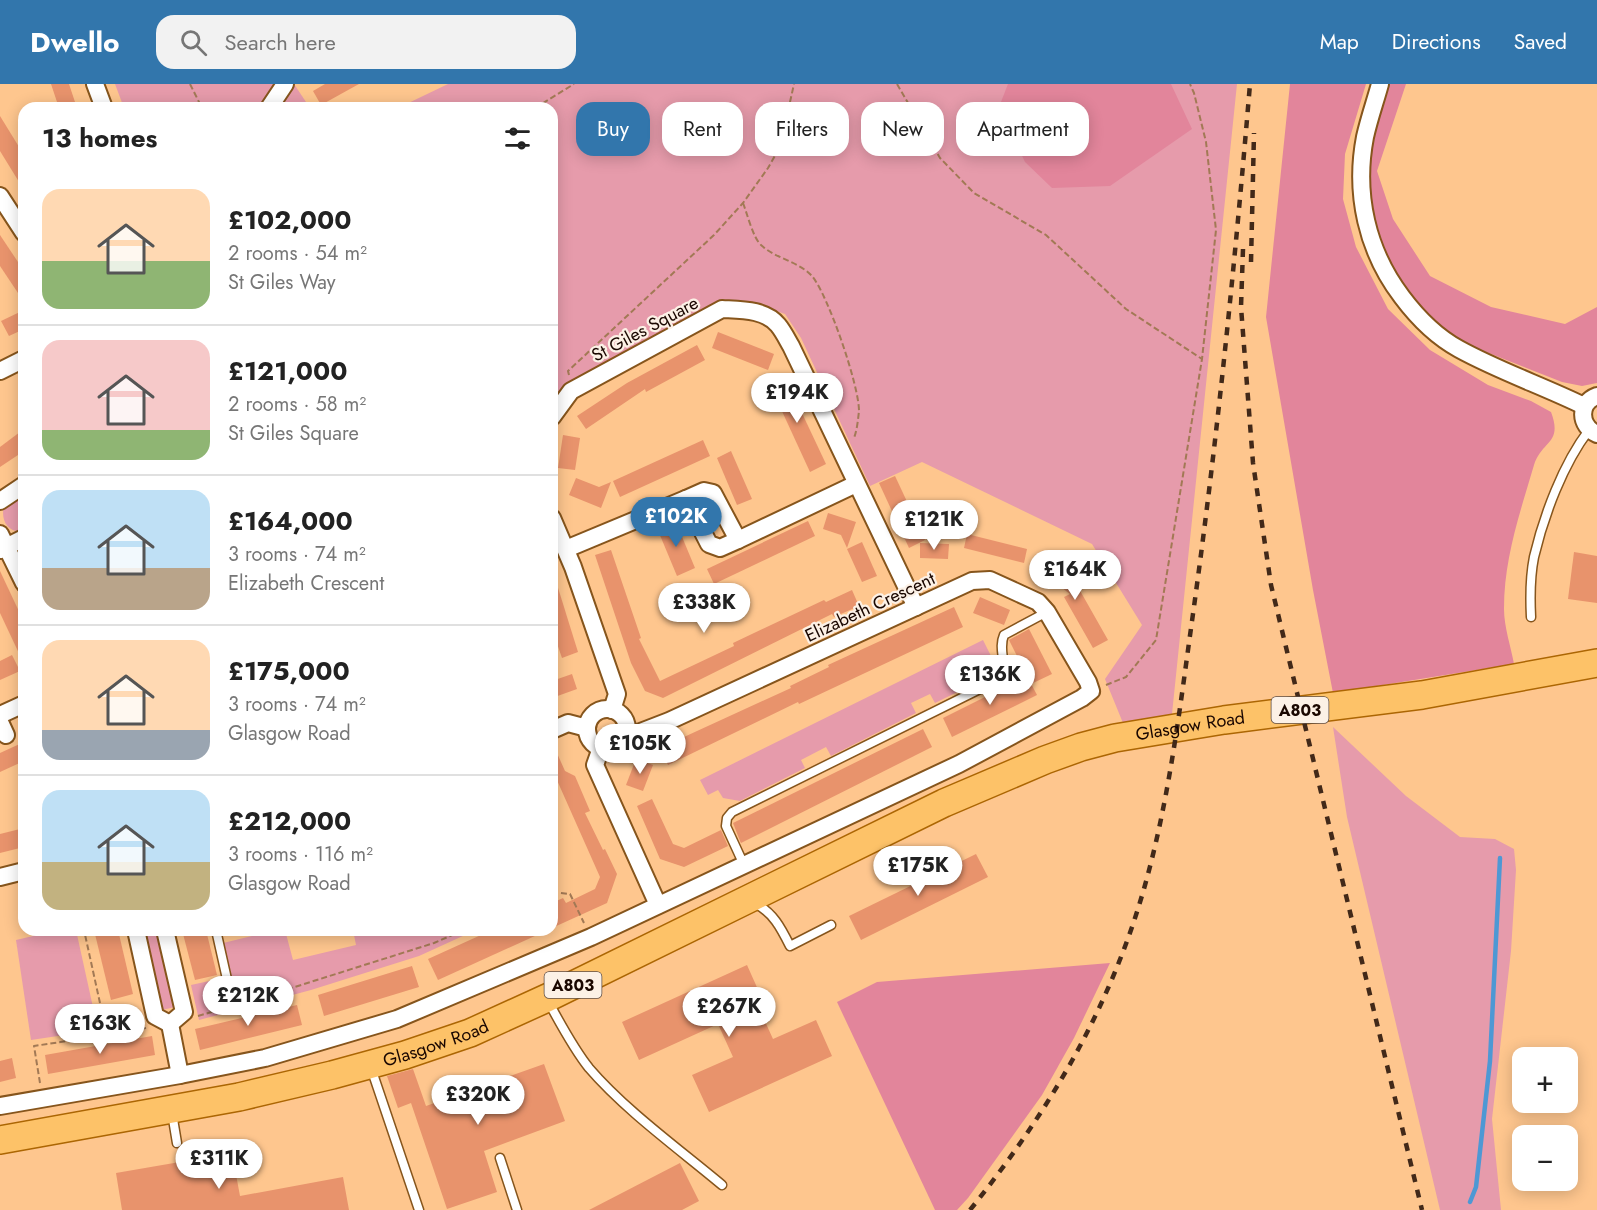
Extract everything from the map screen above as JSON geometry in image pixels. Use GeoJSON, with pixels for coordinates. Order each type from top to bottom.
{"type":"FeatureCollection","features":[{"type":"Feature","properties":{"kind":"main road","name":"Glasgow Road"},"geometry":{"type":"LineString","coordinates":[[0,1140],[239,1097],[370,1065],[470,1033],[547,998],[840,853],[998,779],[1080,747],[1115,738],[1213,722],[1422,694],[1597,663]]}},
{"type":"Feature","properties":{"kind":"street"},"geometry":{"type":"LineString","coordinates":[[95,84],[102,102]]}},
{"type":"Feature","properties":{"kind":"street"},"geometry":{"type":"LineString","coordinates":[[273,102],[285,84]]}},
{"type":"Feature","properties":{"kind":"street"},"geometry":{"type":"LineString","coordinates":[[1380,84],[1365,138],[1362,202],[1377,256],[1391,283],[1409,307],[1433,331],[1458,348],[1591,401],[1582,419],[1593,432]]}},
{"type":"Feature","properties":{"kind":"street"},"geometry":{"type":"LineString","coordinates":[[0,196],[5,215],[18,227]]}},
{"type":"Feature","properties":{"kind":"street","name":"St Giles Square"},"geometry":{"type":"LineString","coordinates":[[558,409],[571,391],[722,309],[762,314],[777,323],[791,346],[916,607]]}},
{"type":"Feature","properties":{"kind":"street"},"geometry":{"type":"LineString","coordinates":[[0,371],[18,362]]}},
{"type":"Feature","properties":{"kind":"street"},"geometry":{"type":"LineString","coordinates":[[686,499],[709,544],[720,548],[856,484]]}},
{"type":"Feature","properties":{"kind":"street"},"geometry":{"type":"LineString","coordinates":[[0,501],[18,489]]}},
{"type":"Feature","properties":{"kind":"street"},"geometry":{"type":"LineString","coordinates":[[566,549],[704,491],[713,493],[738,540]]}},
{"type":"Feature","properties":{"kind":"street"},"geometry":{"type":"LineString","coordinates":[[558,531],[616,694],[612,710]]}},
{"type":"Feature","properties":{"kind":"street"},"geometry":{"type":"LineString","coordinates":[[18,540],[2,544],[18,572]]}},
{"type":"Feature","properties":{"kind":"street","name":"Elizabeth Crescent"},"geometry":{"type":"LineString","coordinates":[[625,738],[669,721],[972,581],[990,580],[1038,602],[1047,612],[1091,691]]}},
{"type":"Feature","properties":{"kind":"street","name":"Glasgow Road"},"geometry":{"type":"LineString","coordinates":[[0,1106],[265,1058],[397,1019],[591,937],[958,764],[1082,698],[1091,691]]}},
{"type":"Feature","properties":{"kind":"street"},"geometry":{"type":"LineString","coordinates":[[0,715],[18,707]]}},
{"type":"Feature","properties":{"kind":"street"},"geometry":{"type":"LineString","coordinates":[[598,711],[619,712],[627,723],[625,738],[621,744],[613,748],[601,748],[590,740],[587,728],[589,721],[598,711]]}},
{"type":"Feature","properties":{"kind":"street"},"geometry":{"type":"LineString","coordinates":[[558,727],[568,723],[587,728]]}},
{"type":"Feature","properties":{"kind":"street"},"geometry":{"type":"LineString","coordinates":[[601,748],[595,765],[658,905]]}},
{"type":"Feature","properties":{"kind":"street"},"geometry":{"type":"LineString","coordinates":[[828,825],[840,853]]}},
{"type":"Feature","properties":{"kind":"street"},"geometry":{"type":"LineString","coordinates":[[0,877],[18,872]]}},
{"type":"Feature","properties":{"kind":"street"},"geometry":{"type":"LineString","coordinates":[[137,936],[155,1017],[170,1024]]}},
{"type":"Feature","properties":{"kind":"street"},"geometry":{"type":"LineString","coordinates":[[166,936],[184,1012],[170,1024]]}},
{"type":"Feature","properties":{"kind":"street"},"geometry":{"type":"LineString","coordinates":[[170,1024],[180,1075]]}},
{"type":"Feature","properties":{"kind":"lane"},"geometry":{"type":"LineString","coordinates":[[1531,617],[1530,586],[1534,558],[1564,471],[1593,432]]}},
{"type":"Feature","properties":{"kind":"lane"},"geometry":{"type":"LineString","coordinates":[[744,865],[726,826],[727,818],[732,812],[998,680],[1004,673],[1005,667],[1001,646],[1004,635],[1047,612]]}},
{"type":"Feature","properties":{"kind":"lane"},"geometry":{"type":"LineString","coordinates":[[745,900],[757,905],[777,921],[790,946],[831,925]]}},
{"type":"Feature","properties":{"kind":"lane"},"geometry":{"type":"LineString","coordinates":[[217,936],[233,1006]]}},
{"type":"Feature","properties":{"kind":"lane"},"geometry":{"type":"LineString","coordinates":[[547,998],[563,1029],[588,1067],[613,1094],[722,1185]]}},
{"type":"Feature","properties":{"kind":"lane"},"geometry":{"type":"LineString","coordinates":[[370,1065],[420,1210]]}},
{"type":"Feature","properties":{"kind":"lane"},"geometry":{"type":"LineString","coordinates":[[171,1109],[177,1143]]}},
{"type":"Feature","properties":{"kind":"lane"},"geometry":{"type":"LineString","coordinates":[[500,1158],[517,1210]]}},
{"type":"Feature","properties":{"kind":"path"},"geometry":{"type":"LineString","coordinates":[[190,84],[199,102]]}},
{"type":"Feature","properties":{"kind":"path"},"geometry":{"type":"LineString","coordinates":[[545,102],[574,84]]}},
{"type":"Feature","properties":{"kind":"path"},"geometry":{"type":"LineString","coordinates":[[571,391],[568,371],[714,236],[743,203],[780,147],[794,84]]}},
{"type":"Feature","properties":{"kind":"path"},"geometry":{"type":"LineString","coordinates":[[897,84],[940,158],[974,193],[1046,235],[1126,309],[1202,359]]}},
{"type":"Feature","properties":{"kind":"path"},"geometry":{"type":"LineString","coordinates":[[1091,691],[1126,677],[1156,640],[1202,359],[1216,230],[1206,142],[1190,84]]}},
{"type":"Feature","properties":{"kind":"path"},"geometry":{"type":"LineString","coordinates":[[743,203],[759,244],[774,255],[804,268],[814,278],[836,324],[851,369],[859,409],[856,434],[844,460]]}},
{"type":"Feature","properties":{"kind":"path"},"geometry":{"type":"LineString","coordinates":[[558,893],[570,894],[591,937]]}},
{"type":"Feature","properties":{"kind":"path"},"geometry":{"type":"LineString","coordinates":[[85,936],[107,1035]]}},
{"type":"Feature","properties":{"kind":"path"},"geometry":{"type":"LineString","coordinates":[[43,1099],[34,1046],[170,1024],[434,943],[450,936]]}},
{"type":"Feature","properties":{"kind":"shaded area"},"geometry":{"type":"Polygon","coordinates":[[[115,84],[294,84],[306,102],[122,102],[115,84]]]}},
{"type":"Feature","properties":{"kind":"shaded area"},"geometry":{"type":"Polygon","coordinates":[[[448,84],[1237,84],[1172,714],[1123,723],[1105,679],[1142,625],[1092,544],[922,462],[870,486],[801,338],[785,314],[762,306],[727,302],[558,402],[558,102],[410,102],[448,84]]]}},
{"type":"Feature","properties":{"kind":"shaded area"},"geometry":{"type":"Polygon","coordinates":[[[1008,84],[1171,84],[1192,129],[1110,186],[1052,188],[1025,162],[1022,156],[1089,156],[1089,102],[1001,102],[1008,84]]]}},
{"type":"Feature","properties":{"kind":"shaded area"},"geometry":{"type":"Polygon","coordinates":[[[1290,84],[1366,84],[1345,154],[1343,199],[1356,247],[1388,309],[1430,350],[1488,385],[1531,401],[1551,412],[1555,430],[1534,465],[1514,536],[1507,572],[1504,616],[1514,664],[1333,693],[1266,317],[1290,84]]]}},
{"type":"Feature","properties":{"kind":"shaded area"},"geometry":{"type":"Polygon","coordinates":[[[1388,84],[1406,84],[1377,171],[1393,219],[1430,276],[1491,307],[1565,324],[1597,307],[1597,383],[1582,386],[1562,382],[1453,339],[1401,289],[1384,257],[1369,195],[1369,159],[1388,84]]]}},
{"type":"Feature","properties":{"kind":"shaded area"},"geometry":{"type":"Polygon","coordinates":[[[18,495],[18,531],[10,528],[3,517],[6,504],[18,495]]]}},
{"type":"Feature","properties":{"kind":"shaded area"},"geometry":{"type":"Polygon","coordinates":[[[983,640],[996,666],[992,675],[935,703],[930,694],[911,703],[916,713],[831,756],[826,747],[801,760],[805,768],[740,801],[723,798],[718,790],[708,795],[700,780],[983,640]]]}},
{"type":"Feature","properties":{"kind":"shaded area"},"geometry":{"type":"Polygon","coordinates":[[[1333,727],[1406,796],[1460,837],[1495,839],[1514,849],[1516,870],[1511,951],[1492,1119],[1501,1210],[1440,1210],[1347,817],[1333,727]]]}},
{"type":"Feature","properties":{"kind":"shaded area"},"geometry":{"type":"Polygon","coordinates":[[[33,936],[77,936],[98,1030],[31,1040],[16,940],[33,936]]]}},
{"type":"Feature","properties":{"kind":"shaded area"},"geometry":{"type":"Polygon","coordinates":[[[144,936],[158,936],[175,1007],[162,1010],[144,936]]]}},
{"type":"Feature","properties":{"kind":"shaded area"},"geometry":{"type":"Polygon","coordinates":[[[252,936],[287,936],[293,960],[356,945],[354,936],[463,936],[419,956],[311,990],[199,1020],[191,985],[223,978],[215,945],[252,936]]]}},
{"type":"Feature","properties":{"kind":"shaded area"},"geometry":{"type":"Polygon","coordinates":[[[1110,963],[1074,1038],[1042,1095],[957,1210],[935,1210],[837,1002],[877,982],[1110,963]]]}},
{"type":"Feature","properties":{"kind":"building"},"geometry":{"type":"Polygon","coordinates":[[[51,84],[69,84],[75,102],[57,102],[51,84]]]}},
{"type":"Feature","properties":{"kind":"building"},"geometry":{"type":"Polygon","coordinates":[[[325,84],[359,84],[326,102],[319,102],[313,91],[325,84]]]}},
{"type":"Feature","properties":{"kind":"building"},"geometry":{"type":"Polygon","coordinates":[[[0,116],[18,145],[18,180],[0,151],[0,116]]]}},
{"type":"Feature","properties":{"kind":"building"},"geometry":{"type":"Polygon","coordinates":[[[0,235],[18,262],[18,293],[0,266],[0,235]]]}},
{"type":"Feature","properties":{"kind":"building"},"geometry":{"type":"Polygon","coordinates":[[[18,313],[18,332],[9,336],[1,321],[18,313]]]}},
{"type":"Feature","properties":{"kind":"building"},"geometry":{"type":"Polygon","coordinates":[[[718,332],[774,354],[768,370],[712,348],[718,332]]]}},
{"type":"Feature","properties":{"kind":"building"},"geometry":{"type":"Polygon","coordinates":[[[697,345],[705,360],[646,392],[645,389],[586,429],[577,416],[627,383],[697,345]]]}},
{"type":"Feature","properties":{"kind":"building"},"geometry":{"type":"Polygon","coordinates":[[[784,375],[826,464],[810,472],[769,383],[784,375]]]}},
{"type":"Feature","properties":{"kind":"building"},"geometry":{"type":"Polygon","coordinates":[[[18,434],[18,455],[0,467],[0,447],[18,434]]]}},
{"type":"Feature","properties":{"kind":"building"},"geometry":{"type":"Polygon","coordinates":[[[563,435],[580,438],[575,470],[558,468],[563,435]]]}},
{"type":"Feature","properties":{"kind":"building"},"geometry":{"type":"Polygon","coordinates":[[[703,440],[710,456],[620,497],[613,481],[703,440]]]}},
{"type":"Feature","properties":{"kind":"building"},"geometry":{"type":"Polygon","coordinates":[[[731,451],[752,499],[737,505],[717,458],[731,451]]]}},
{"type":"Feature","properties":{"kind":"building"},"geometry":{"type":"Polygon","coordinates":[[[895,476],[925,540],[909,548],[879,483],[895,476]]]}},
{"type":"Feature","properties":{"kind":"building"},"geometry":{"type":"Polygon","coordinates":[[[576,478],[599,487],[611,482],[601,508],[569,495],[576,478]]]}},
{"type":"Feature","properties":{"kind":"building"},"geometry":{"type":"Polygon","coordinates":[[[828,513],[856,522],[847,548],[841,535],[823,529],[828,513]]]}},
{"type":"Feature","properties":{"kind":"building"},"geometry":{"type":"Polygon","coordinates":[[[675,520],[695,568],[677,576],[657,528],[675,520]]]}},
{"type":"Feature","properties":{"kind":"building"},"geometry":{"type":"Polygon","coordinates":[[[808,521],[815,536],[714,584],[707,569],[808,521]]]}},
{"type":"Feature","properties":{"kind":"building"},"geometry":{"type":"Polygon","coordinates":[[[967,534],[1027,549],[1024,563],[964,548],[967,534]]]}},
{"type":"Feature","properties":{"kind":"building"},"geometry":{"type":"Polygon","coordinates":[[[862,542],[877,576],[862,582],[847,549],[862,542]]]}},
{"type":"Feature","properties":{"kind":"building"},"geometry":{"type":"Polygon","coordinates":[[[920,543],[949,544],[948,559],[920,558],[920,543]]]}},
{"type":"Feature","properties":{"kind":"building"},"geometry":{"type":"Polygon","coordinates":[[[611,550],[641,638],[639,639],[660,681],[824,600],[826,602],[852,590],[859,606],[834,617],[832,614],[663,698],[645,691],[631,663],[595,555],[611,550]]]}},
{"type":"Feature","properties":{"kind":"building"},"geometry":{"type":"Polygon","coordinates":[[[1574,552],[1597,556],[1597,603],[1568,599],[1574,552]]]}},
{"type":"Feature","properties":{"kind":"building"},"geometry":{"type":"Polygon","coordinates":[[[1047,556],[1070,573],[1108,640],[1093,648],[1064,597],[1070,594],[1037,569],[1047,556]]]}},
{"type":"Feature","properties":{"kind":"building"},"geometry":{"type":"Polygon","coordinates":[[[0,571],[18,609],[18,651],[0,613],[0,571]]]}},
{"type":"Feature","properties":{"kind":"building"},"geometry":{"type":"Polygon","coordinates":[[[558,588],[578,652],[562,658],[558,646],[558,588]]]}},
{"type":"Feature","properties":{"kind":"building"},"geometry":{"type":"Polygon","coordinates":[[[980,597],[1010,610],[1004,625],[973,613],[980,597]]]}},
{"type":"Feature","properties":{"kind":"building"},"geometry":{"type":"Polygon","coordinates":[[[954,607],[963,627],[799,704],[798,702],[668,765],[660,748],[791,688],[790,686],[829,667],[828,665],[954,607]]]}},
{"type":"Feature","properties":{"kind":"building"},"geometry":{"type":"Polygon","coordinates":[[[1029,629],[1052,674],[1031,684],[1009,640],[1029,629]]]}},
{"type":"Feature","properties":{"kind":"building"},"geometry":{"type":"Polygon","coordinates":[[[12,655],[18,672],[0,680],[0,661],[12,655]]]}},
{"type":"Feature","properties":{"kind":"building"},"geometry":{"type":"Polygon","coordinates":[[[572,674],[577,689],[558,696],[558,679],[572,674]]]}},
{"type":"Feature","properties":{"kind":"building"},"geometry":{"type":"Polygon","coordinates":[[[1027,676],[1037,695],[952,737],[943,718],[1027,676]]]}},
{"type":"Feature","properties":{"kind":"building"},"geometry":{"type":"Polygon","coordinates":[[[923,729],[932,747],[741,843],[733,823],[923,729]]]}},
{"type":"Feature","properties":{"kind":"building"},"geometry":{"type":"Polygon","coordinates":[[[18,745],[18,764],[0,772],[0,753],[18,745]]]}},
{"type":"Feature","properties":{"kind":"building"},"geometry":{"type":"Polygon","coordinates":[[[558,755],[565,771],[575,776],[590,811],[585,813],[617,874],[607,903],[558,925],[558,900],[563,898],[566,903],[595,889],[600,877],[558,782],[558,755]]]}},
{"type":"Feature","properties":{"kind":"building"},"geometry":{"type":"Polygon","coordinates":[[[636,759],[653,765],[643,791],[626,785],[636,759]]]}},
{"type":"Feature","properties":{"kind":"building"},"geometry":{"type":"Polygon","coordinates":[[[652,799],[673,844],[684,848],[721,830],[728,846],[684,867],[660,859],[637,806],[652,799]]]}},
{"type":"Feature","properties":{"kind":"building"},"geometry":{"type":"Polygon","coordinates":[[[18,830],[18,848],[0,853],[0,834],[18,830]]]}},
{"type":"Feature","properties":{"kind":"building"},"geometry":{"type":"Polygon","coordinates":[[[976,854],[988,877],[861,940],[849,916],[976,854]]]}},
{"type":"Feature","properties":{"kind":"building"},"geometry":{"type":"Polygon","coordinates":[[[95,936],[119,936],[133,994],[111,1000],[95,936]]]}},
{"type":"Feature","properties":{"kind":"building"},"geometry":{"type":"Polygon","coordinates":[[[184,936],[207,936],[217,975],[195,980],[184,936]]]}},
{"type":"Feature","properties":{"kind":"building"},"geometry":{"type":"Polygon","coordinates":[[[479,936],[535,936],[438,980],[428,959],[479,936]]]}},
{"type":"Feature","properties":{"kind":"building"},"geometry":{"type":"Polygon","coordinates":[[[747,965],[764,1003],[758,1006],[773,1039],[816,1020],[832,1056],[709,1112],[692,1075],[733,1057],[718,1024],[639,1060],[622,1022],[747,965]]]}},
{"type":"Feature","properties":{"kind":"building"},"geometry":{"type":"Polygon","coordinates":[[[412,966],[419,987],[324,1016],[318,995],[412,966]]]}},
{"type":"Feature","properties":{"kind":"building"},"geometry":{"type":"Polygon","coordinates":[[[297,1005],[302,1025],[200,1050],[195,1029],[297,1005]]]}},
{"type":"Feature","properties":{"kind":"building"},"geometry":{"type":"Polygon","coordinates":[[[152,1036],[155,1055],[48,1074],[45,1055],[152,1036]]]}},
{"type":"Feature","properties":{"kind":"building"},"geometry":{"type":"Polygon","coordinates":[[[12,1058],[16,1078],[0,1082],[0,1061],[12,1058]]]}},
{"type":"Feature","properties":{"kind":"building"},"geometry":{"type":"Polygon","coordinates":[[[544,1064],[565,1121],[484,1151],[497,1192],[447,1209],[411,1103],[398,1108],[387,1076],[413,1069],[426,1106],[544,1064]]]}},
{"type":"Feature","properties":{"kind":"building"},"geometry":{"type":"Polygon","coordinates":[[[232,1153],[240,1196],[343,1177],[349,1210],[122,1210],[116,1173],[232,1153]]]}},
{"type":"Feature","properties":{"kind":"building"},"geometry":{"type":"Polygon","coordinates":[[[680,1163],[699,1201],[682,1210],[589,1210],[680,1163]]]}},
{"type":"Feature","properties":{"kind":"waterway"},"geometry":{"type":"LineString","coordinates":[[1470,1202],[1476,1187],[1490,1061],[1500,858]]}},
{"type":"Feature","properties":{"kind":"railway"},"geometry":{"type":"LineString","coordinates":[[970,1210],[1014,1152],[1054,1092],[1072,1060],[1105,996],[1134,921],[1147,879],[1173,751],[1210,487],[1250,84]]}},
{"type":"Feature","properties":{"kind":"railway"},"geometry":{"type":"LineString","coordinates":[[1251,262],[1254,133]]}},
{"type":"Feature","properties":{"kind":"railway"},"geometry":{"type":"LineString","coordinates":[[1243,249],[1241,307],[1253,463],[1271,585],[1422,1210]]}}]}
